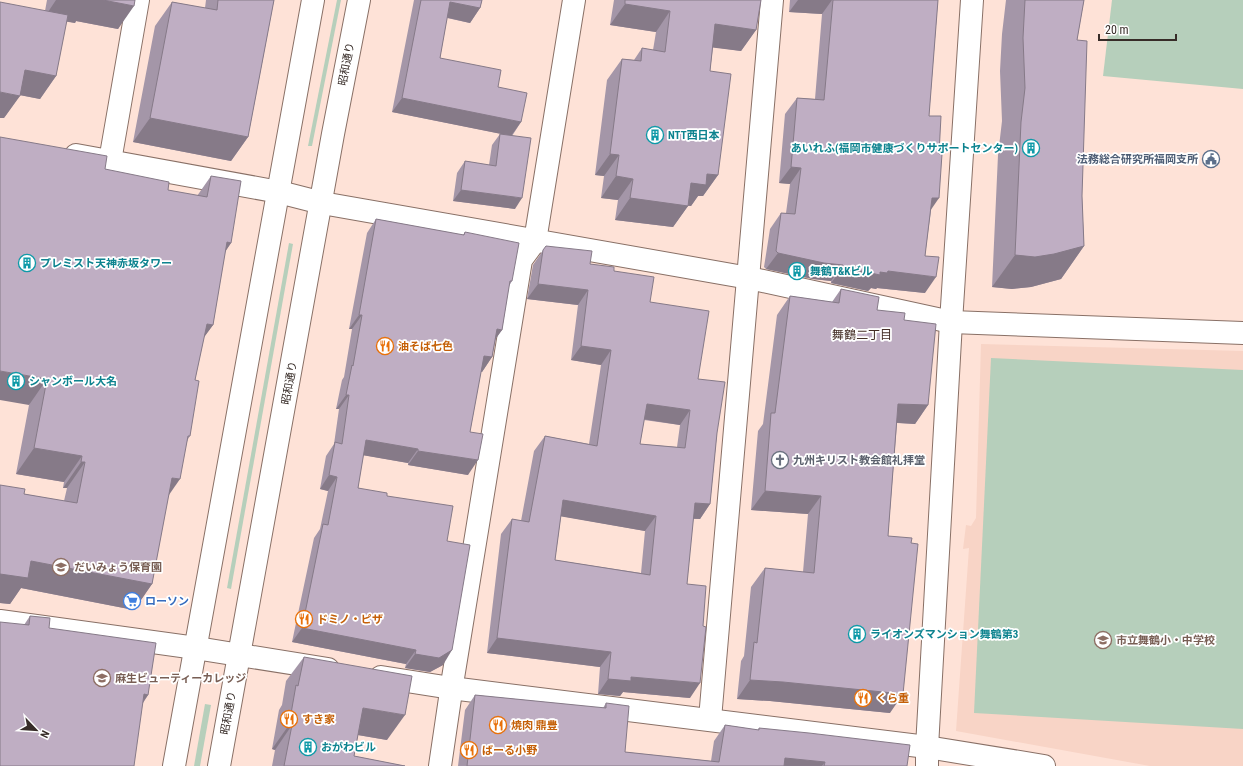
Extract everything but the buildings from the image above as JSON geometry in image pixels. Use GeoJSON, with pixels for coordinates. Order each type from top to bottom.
{"type":"FeatureCollection","features":[{"type":"Feature","properties":{"kind":"street"},"geometry":{"type":"LineString","coordinates":[[110,161],[138,0]]}},
{"type":"Feature","properties":{"kind":"street"},"geometry":{"type":"LineString","coordinates":[[174,766],[313,0]]}},
{"type":"Feature","properties":{"kind":"street","name":"昭和通り"},"geometry":{"type":"LineString","coordinates":[[219,766],[359,0]]}},
{"type":"Feature","properties":{"kind":"street"},"geometry":{"type":"LineString","coordinates":[[440,766],[451,688],[521,260],[535,242],[574,0]]}},
{"type":"Feature","properties":{"kind":"street"},"geometry":{"type":"LineString","coordinates":[[710,720],[772,0]]}},
{"type":"Feature","properties":{"kind":"street"},"geometry":{"type":"LineString","coordinates":[[927,756],[951,322],[972,0]]}},
{"type":"Feature","properties":{"kind":"street"},"geometry":{"type":"LineString","coordinates":[[55,151],[279,192],[322,203],[535,242],[749,278],[951,322],[1243,334]]}},
{"type":"Feature","properties":{"kind":"street"},"geometry":{"type":"LineString","coordinates":[[0,621],[196,648],[451,688],[710,720],[927,756],[1044,766]]}},
{"type":"Feature","properties":{"kind":"shaded area","name":"市立舞鶴小・中学校"},"geometry":{"type":"Polygon","coordinates":[[[981,344],[1243,351],[1243,766],[1150,766],[956,731],[969,548],[963,549],[966,525],[971,526],[976,518],[981,344]]]}},
{"type":"Feature","properties":{"kind":"green space"},"geometry":{"type":"Polygon","coordinates":[[[337,0],[341,0],[312,146],[308,146],[337,0]]]}},
{"type":"Feature","properties":{"kind":"green space"},"geometry":{"type":"Polygon","coordinates":[[[1112,0],[1243,0],[1243,89],[1103,76],[1112,0]]]}},
{"type":"Feature","properties":{"kind":"green space"},"geometry":{"type":"Polygon","coordinates":[[[289,243],[293,244],[231,589],[227,588],[289,243]]]}},
{"type":"Feature","properties":{"kind":"green space","name":"市立舞鶴小・中学校"},"geometry":{"type":"Polygon","coordinates":[[[991,358],[1243,370],[1243,729],[974,713],[991,358]]]}},
{"type":"Feature","properties":{"kind":"green space"},"geometry":{"type":"Polygon","coordinates":[[[205,704],[211,705],[200,766],[194,766],[205,704]]]}},
{"type":"Feature","properties":{"kind":"place","name":"NTT西日本"},"geometry":{"type":"Point","coordinates":[655,135]}},
{"type":"Feature","properties":{"kind":"place","name":"あいれふ(福岡市健康づくりサポートセンター)"},"geometry":{"type":"Point","coordinates":[1031,148]}},
{"type":"Feature","properties":{"kind":"place","name":"法務総合研究所福岡支所"},"geometry":{"type":"Point","coordinates":[1211,159]}},
{"type":"Feature","properties":{"kind":"place","name":"プレミスト天神赤坂タワー"},"geometry":{"type":"Point","coordinates":[27,263]}},
{"type":"Feature","properties":{"kind":"place","name":"舞鶴T&Kビル"},"geometry":{"type":"Point","coordinates":[797,271]}},
{"type":"Feature","properties":{"kind":"place","name":"油そば七色"},"geometry":{"type":"Point","coordinates":[385,346]}},
{"type":"Feature","properties":{"kind":"place","name":"シャンボール大名"},"geometry":{"type":"Point","coordinates":[16,381]}},
{"type":"Feature","properties":{"kind":"place","name":"九州キリスト教会館礼拝堂"},"geometry":{"type":"Point","coordinates":[780,460]}},
{"type":"Feature","properties":{"kind":"place","name":"だいみょう保育園"},"geometry":{"type":"Point","coordinates":[61,567]}},
{"type":"Feature","properties":{"kind":"place","name":"ローソン"},"geometry":{"type":"Point","coordinates":[132,601]}},
{"type":"Feature","properties":{"kind":"place","name":"ドミノ・ピザ"},"geometry":{"type":"Point","coordinates":[304,619]}},
{"type":"Feature","properties":{"kind":"place","name":"ライオンズマンション舞鶴第3"},"geometry":{"type":"Point","coordinates":[857,634]}},
{"type":"Feature","properties":{"kind":"place","name":"市立舞鶴小・中学校"},"geometry":{"type":"Point","coordinates":[1103,640]}},
{"type":"Feature","properties":{"kind":"place","name":"麻生ビューティーカレッジ"},"geometry":{"type":"Point","coordinates":[102,678]}},
{"type":"Feature","properties":{"kind":"place","name":"くら重"},"geometry":{"type":"Point","coordinates":[863,698]}},
{"type":"Feature","properties":{"kind":"place","name":"すき家"},"geometry":{"type":"Point","coordinates":[289,719]}},
{"type":"Feature","properties":{"kind":"place","name":"焼肉 鼎豊"},"geometry":{"type":"Point","coordinates":[498,725]}},
{"type":"Feature","properties":{"kind":"place","name":"おがわビル"},"geometry":{"type":"Point","coordinates":[308,747]}},
{"type":"Feature","properties":{"kind":"place","name":"ばーる小野"},"geometry":{"type":"Point","coordinates":[469,750]}},
{"type":"Feature","properties":{"kind":"district","name":"舞鶴二丁目"},"geometry":{"type":"Point","coordinates":[862,335]}}]}
